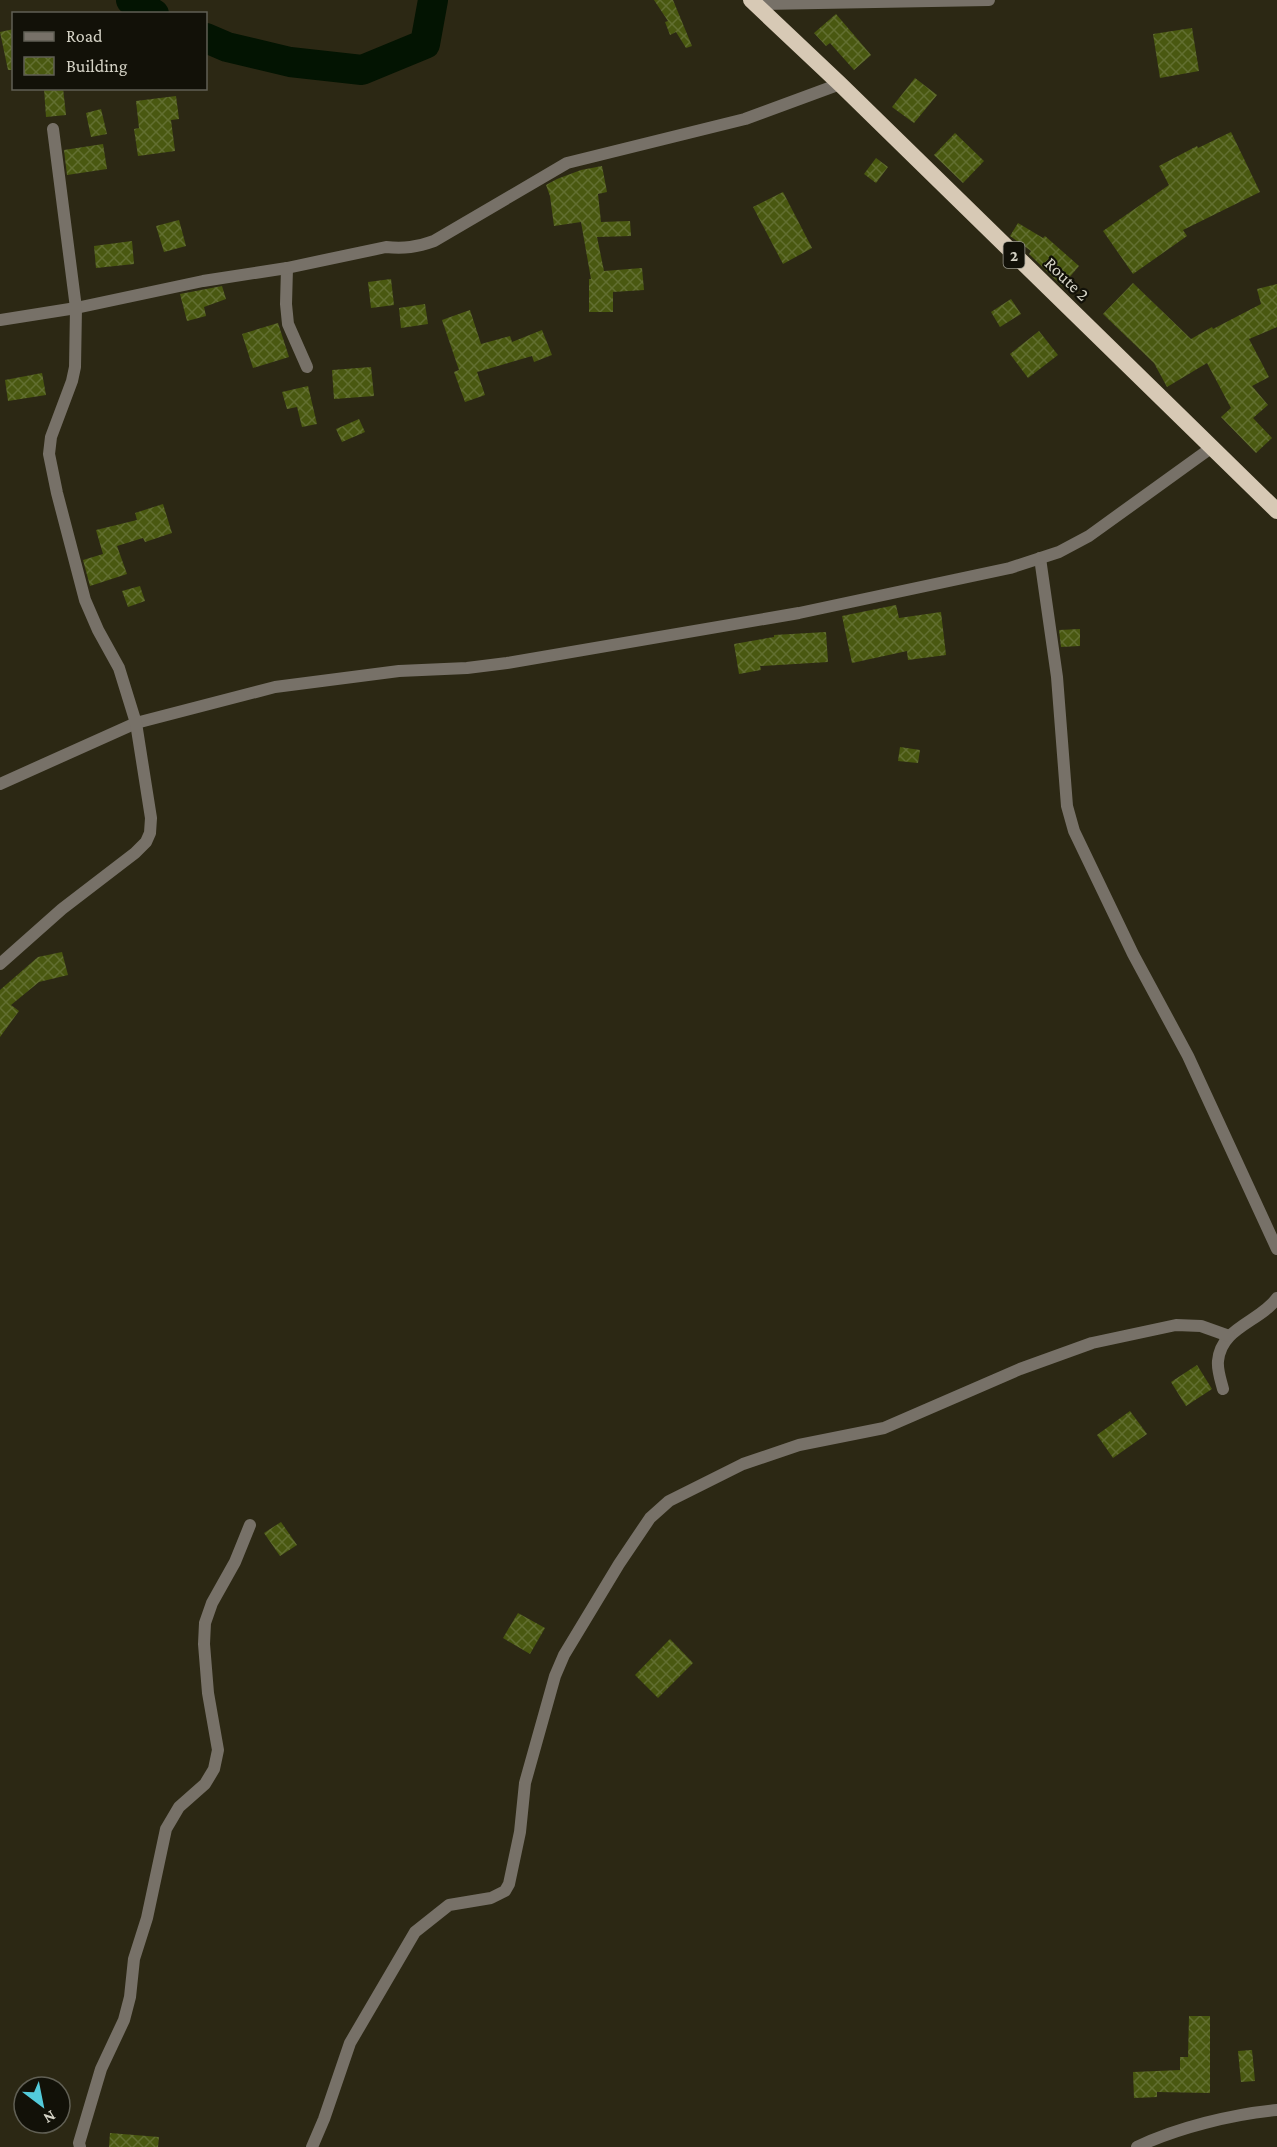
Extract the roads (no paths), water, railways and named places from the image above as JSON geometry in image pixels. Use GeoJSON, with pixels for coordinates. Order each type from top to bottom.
{"type":"FeatureCollection","features":[{"type":"Feature","properties":{"kind":"highway","name":"Route 2"},"geometry":{"type":"LineString","coordinates":[[753,2],[840,84],[1277,511]]}},
{"type":"Feature","properties":{"kind":"street"},"geometry":{"type":"LineString","coordinates":[[753,2],[988,0]]}},
{"type":"Feature","properties":{"kind":"street"},"geometry":{"type":"LineString","coordinates":[[0,320],[76,308],[203,281],[287,268],[386,247],[418,247],[434,241],[567,163],[745,119],[840,84]]}},
{"type":"Feature","properties":{"kind":"street"},"geometry":{"type":"LineString","coordinates":[[0,964],[62,909],[135,853],[146,842],[150,832],[151,818],[136,723],[119,668],[85,600],[49,454],[51,437],[75,367],[76,308],[53,129]]}},
{"type":"Feature","properties":{"kind":"street"},"geometry":{"type":"LineString","coordinates":[[287,268],[285,304],[288,324],[307,367]]}},
{"type":"Feature","properties":{"kind":"street"},"geometry":{"type":"LineString","coordinates":[[0,784],[136,723],[275,687],[399,671],[467,668],[530,659],[799,613],[1010,568],[1059,552],[1089,536],[1211,448]]}},
{"type":"Feature","properties":{"kind":"street"},"geometry":{"type":"LineString","coordinates":[[1040,558],[1058,677],[1068,806],[1074,831],[1133,954],[1188,1056],[1277,1249]]}},
{"type":"Feature","properties":{"kind":"street"},"geometry":{"type":"LineString","coordinates":[[1223,1389],[1218,1362],[1229,1335],[1240,1326],[1257,1318],[1277,1298]]}},
{"type":"Feature","properties":{"kind":"street"},"geometry":{"type":"LineString","coordinates":[[312,2147],[350,2043],[415,1932],[449,1905],[491,1898],[504,1891],[509,1884],[520,1832],[525,1783],[555,1676],[564,1654],[619,1564],[650,1518],[658,1510],[723,1473],[771,1453],[842,1435],[884,1428],[1020,1369],[1092,1343],[1176,1325],[1201,1326],[1229,1335]]}},
{"type":"Feature","properties":{"kind":"street"},"geometry":{"type":"LineString","coordinates":[[80,2147],[101,2069],[124,2020],[130,1997],[134,1959],[147,1918],[166,1828],[179,1808],[205,1784],[214,1769],[218,1750],[208,1693],[204,1644],[205,1623],[212,1603],[236,1562],[250,1526]]}},
{"type":"Feature","properties":{"kind":"street"},"geometry":{"type":"LineString","coordinates":[[1137,2147],[1172,2132],[1257,2112],[1277,2110]]}},
{"type":"Feature","properties":{"kind":"waterway"},"geometry":{"type":"LineString","coordinates":[[131,0],[151,12]]}},
{"type":"Feature","properties":{"kind":"waterway"},"geometry":{"type":"LineString","coordinates":[[207,38],[227,47],[290,62],[362,70],[425,44],[433,0]]}}]}
